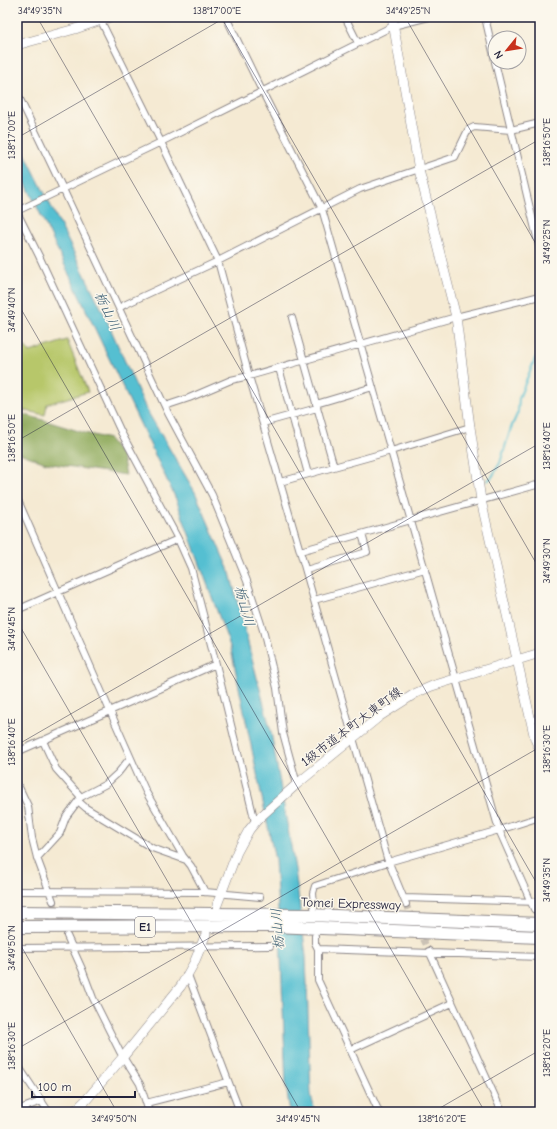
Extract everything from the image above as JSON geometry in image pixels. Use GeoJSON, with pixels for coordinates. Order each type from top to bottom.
{"type":"FeatureCollection","features":[{"type":"Feature","properties":{"kind":"highway","name":"Tomei Expressway"},"geometry":{"type":"LineString","coordinates":[[17,912],[272,914],[312,911],[540,924]]}},
{"type":"Feature","properties":{"kind":"highway","name":"Tomei Expressway"},"geometry":{"type":"LineString","coordinates":[[17,927],[274,926],[312,932],[540,937]]}},
{"type":"Feature","properties":{"kind":"street"},"geometry":{"type":"LineString","coordinates":[[17,45],[110,17]]}},
{"type":"Feature","properties":{"kind":"street"},"geometry":{"type":"LineString","coordinates":[[226,17],[262,92],[322,209],[499,830],[534,909]]}},
{"type":"Feature","properties":{"kind":"street"},"geometry":{"type":"LineString","coordinates":[[345,17],[358,43]]}},
{"type":"Feature","properties":{"kind":"street"},"geometry":{"type":"LineString","coordinates":[[256,821],[191,568],[178,539],[121,432],[17,211],[262,92],[358,43],[392,21],[429,17]]}},
{"type":"Feature","properties":{"kind":"street"},"geometry":{"type":"LineString","coordinates":[[485,17],[488,30]]}},
{"type":"Feature","properties":{"kind":"street"},"geometry":{"type":"LineString","coordinates":[[100,19],[218,261],[249,376],[306,570],[388,862],[405,901],[540,902]]}},
{"type":"Feature","properties":{"kind":"street"},"geometry":{"type":"LineString","coordinates":[[392,21],[419,170],[456,318],[481,500],[516,660],[535,739],[540,750]]}},
{"type":"Feature","properties":{"kind":"street"},"geometry":{"type":"LineString","coordinates":[[497,70],[540,250]]}},
{"type":"Feature","properties":{"kind":"street"},"geometry":{"type":"LineString","coordinates":[[17,93],[168,413],[212,495],[248,581],[263,630],[276,681],[283,733],[295,785]]}},
{"type":"Feature","properties":{"kind":"street"},"geometry":{"type":"LineString","coordinates":[[119,308],[218,261],[360,189],[455,157],[468,130],[474,127],[511,130],[540,123]]}},
{"type":"Feature","properties":{"kind":"street"},"geometry":{"type":"LineString","coordinates":[[165,406],[189,398],[231,380],[540,296]]}},
{"type":"Feature","properties":{"kind":"street"},"geometry":{"type":"LineString","coordinates":[[292,318],[334,467]]}},
{"type":"Feature","properties":{"kind":"street"},"geometry":{"type":"LineString","coordinates":[[279,368],[308,474]]}},
{"type":"Feature","properties":{"kind":"street"},"geometry":{"type":"LineString","coordinates":[[263,423],[292,415],[373,387]]}},
{"type":"Feature","properties":{"kind":"street"},"geometry":{"type":"LineString","coordinates":[[280,482],[470,427]]}},
{"type":"Feature","properties":{"kind":"street"},"geometry":{"type":"LineString","coordinates":[[300,551],[540,484]]}},
{"type":"Feature","properties":{"kind":"street"},"geometry":{"type":"LineString","coordinates":[[17,498],[146,792],[205,892]]}},
{"type":"Feature","properties":{"kind":"street"},"geometry":{"type":"LineString","coordinates":[[306,570],[367,552],[362,534]]}},
{"type":"Feature","properties":{"kind":"street"},"geometry":{"type":"LineString","coordinates":[[17,610],[178,539]]}},
{"type":"Feature","properties":{"kind":"street"},"geometry":{"type":"LineString","coordinates":[[314,600],[425,569]]}},
{"type":"Feature","properties":{"kind":"street","name":"1級市道本町大東町線"},"geometry":{"type":"LineString","coordinates":[[217,905],[242,841],[256,821],[295,785],[380,716],[409,697],[432,686],[540,653]]}},
{"type":"Feature","properties":{"kind":"street"},"geometry":{"type":"LineString","coordinates":[[17,752],[216,664]]}},
{"type":"Feature","properties":{"kind":"street"},"geometry":{"type":"LineString","coordinates":[[43,741],[56,769],[86,808],[152,848],[186,860]]}},
{"type":"Feature","properties":{"kind":"street"},"geometry":{"type":"LineString","coordinates":[[37,858],[60,833],[66,817],[80,799],[106,784],[118,773],[130,758]]}},
{"type":"Feature","properties":{"kind":"street"},"geometry":{"type":"LineString","coordinates":[[17,783],[28,806],[32,838],[37,858],[54,901]]}},
{"type":"Feature","properties":{"kind":"street"},"geometry":{"type":"LineString","coordinates":[[312,911],[315,886],[388,862],[540,817]]}},
{"type":"Feature","properties":{"kind":"street"},"geometry":{"type":"LineString","coordinates":[[17,891],[205,892],[260,897]]}},
{"type":"Feature","properties":{"kind":"street"},"geometry":{"type":"LineString","coordinates":[[312,932],[318,949],[318,980],[379,1112]]}},
{"type":"Feature","properties":{"kind":"street"},"geometry":{"type":"LineString","coordinates":[[74,1112],[123,1057],[181,986],[206,934]]}},
{"type":"Feature","properties":{"kind":"street"},"geometry":{"type":"LineString","coordinates":[[67,936],[94,998],[123,1057],[140,1084],[149,1112]]}},
{"type":"Feature","properties":{"kind":"street"},"geometry":{"type":"LineString","coordinates":[[17,948],[270,946]]}},
{"type":"Feature","properties":{"kind":"street"},"geometry":{"type":"LineString","coordinates":[[318,949],[429,951],[540,957]]}},
{"type":"Feature","properties":{"kind":"street"},"geometry":{"type":"LineString","coordinates":[[429,951],[502,1112]]}},
{"type":"Feature","properties":{"kind":"street"},"geometry":{"type":"LineString","coordinates":[[188,974],[240,1112]]}},
{"type":"Feature","properties":{"kind":"street"},"geometry":{"type":"LineString","coordinates":[[350,1050],[452,1003]]}},
{"type":"Feature","properties":{"kind":"street"},"geometry":{"type":"LineString","coordinates":[[17,1064],[50,1112]]}},
{"type":"Feature","properties":{"kind":"street"},"geometry":{"type":"LineString","coordinates":[[146,1103],[228,1082]]}},
{"type":"Feature","properties":{"kind":"street"},"geometry":{"type":"LineString","coordinates":[[17,1110],[42,1101]]}},
{"type":"Feature","properties":{"kind":"green space"},"geometry":{"type":"Polygon","coordinates":[[[17,338],[30,352],[67,340],[88,392],[47,404],[45,415],[17,409],[17,338]]]}},
{"type":"Feature","properties":{"kind":"green space"},"geometry":{"type":"Polygon","coordinates":[[[17,412],[109,439],[122,456],[126,475],[46,463],[17,452],[17,412]]]}},
{"type":"Feature","properties":{"kind":"water"},"geometry":{"type":"Polygon","coordinates":[[[17,137],[104,314],[146,409],[195,492],[230,573],[271,732],[295,869],[306,957],[311,1095],[315,1112],[290,1112],[286,1085],[281,958],[275,860],[231,649],[176,499],[17,165],[17,137]]]}},
{"type":"Feature","properties":{"kind":"waterway"},"geometry":{"type":"LineString","coordinates":[[487,481],[492,477],[500,463],[511,428],[518,412],[519,398],[540,347]]}},
{"type":"Feature","properties":{"kind":"tunnel"},"geometry":{"type":"LineString","coordinates":[[53,901],[64,927]]}},
{"type":"Feature","properties":{"kind":"tunnel"},"geometry":{"type":"LineString","coordinates":[[406,904],[413,919]]}},
{"type":"Feature","properties":{"kind":"tunnel"},"geometry":{"type":"LineString","coordinates":[[534,909],[540,921]]}},
{"type":"Feature","properties":{"kind":"tunnel"},"geometry":{"type":"LineString","coordinates":[[419,931],[428,949]]}},
{"type":"Feature","properties":{"kind":"water label","name":"栃山川"},"geometry":{"type":"Point","coordinates":[108,311]}},
{"type":"Feature","properties":{"kind":"water label","name":"栃山川"},"geometry":{"type":"Point","coordinates":[245,606]}},
{"type":"Feature","properties":{"kind":"water label","name":"栃山川"},"geometry":{"type":"Point","coordinates":[277,929]}}]}
